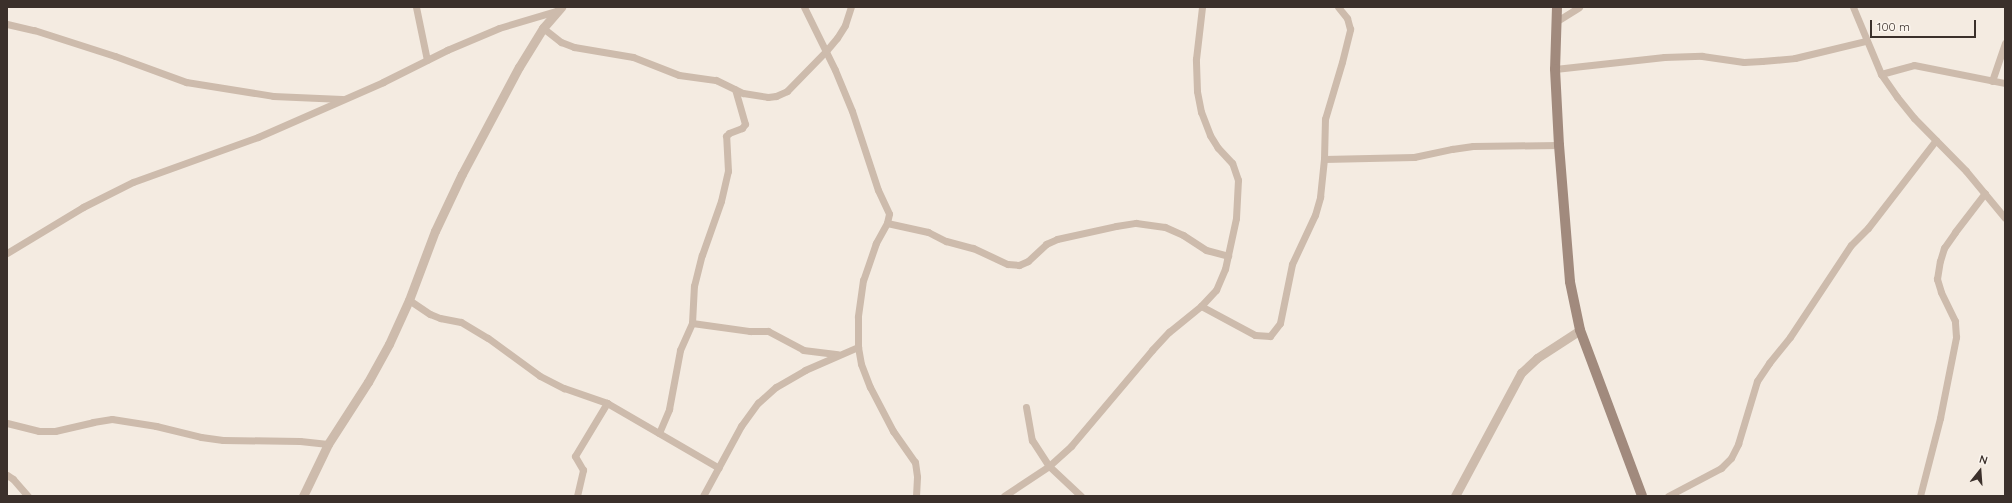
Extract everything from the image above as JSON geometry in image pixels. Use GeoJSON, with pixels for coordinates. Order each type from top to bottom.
{"type":"FeatureCollection","features":[{"type":"Feature","properties":{"kind":"main road"},"geometry":{"type":"LineString","coordinates":[[1557,7],[1555,69],[1569,274],[1580,330],[1642,496]]}},
{"type":"Feature","properties":{"kind":"street"},"geometry":{"type":"LineString","coordinates":[[416,7],[427,60]]}},
{"type":"Feature","properties":{"kind":"street"},"geometry":{"type":"LineString","coordinates":[[804,7],[826,51],[852,111],[878,190],[889,214],[887,223],[876,243],[863,280],[858,317],[858,346],[861,364],[870,387],[894,431],[915,462],[917,477],[916,496]]}},
{"type":"Feature","properties":{"kind":"street"},"geometry":{"type":"LineString","coordinates":[[543,28],[561,42],[574,47],[633,57],[679,75],[716,80],[743,93],[768,97],[776,96],[787,91],[826,51],[841,31],[851,7]]}},
{"type":"Feature","properties":{"kind":"street"},"geometry":{"type":"LineString","coordinates":[[1004,496],[1049,466],[1071,446],[1169,332],[1201,306],[1216,290],[1225,270],[1236,218],[1238,180],[1232,163],[1218,148],[1210,135],[1201,112],[1197,91],[1196,59],[1202,7]]}},
{"type":"Feature","properties":{"kind":"street"},"geometry":{"type":"LineString","coordinates":[[1201,306],[1255,335],[1270,336],[1275,331],[1284,311],[1292,264],[1315,215],[1320,197],[1324,159],[1325,119],[1342,62],[1350,28],[1347,18],[1338,7]]}},
{"type":"Feature","properties":{"kind":"street"},"geometry":{"type":"LineString","coordinates":[[1557,21],[1579,7]]}},
{"type":"Feature","properties":{"kind":"street"},"geometry":{"type":"LineString","coordinates":[[1853,7],[1881,74],[1914,118],[1966,170],[2005,218]]}},
{"type":"Feature","properties":{"kind":"street"},"geometry":{"type":"LineString","coordinates":[[7,253],[83,207],[134,182],[258,137],[499,28],[558,9]]}},
{"type":"Feature","properties":{"kind":"street"},"geometry":{"type":"LineString","coordinates":[[303,496],[328,444],[372,375],[389,344],[409,300],[435,231],[462,174],[519,67],[543,28],[558,9]]}},
{"type":"Feature","properties":{"kind":"street"},"geometry":{"type":"LineString","coordinates":[[7,24],[34,30],[115,56],[186,82],[273,96],[344,99]]}},
{"type":"Feature","properties":{"kind":"street"},"geometry":{"type":"LineString","coordinates":[[1555,69],[1664,57],[1702,56],[1744,62],[1795,58],[1866,40]]}},
{"type":"Feature","properties":{"kind":"street"},"geometry":{"type":"LineString","coordinates":[[1992,81],[2005,43]]}},
{"type":"Feature","properties":{"kind":"street"},"geometry":{"type":"LineString","coordinates":[[1881,74],[1914,65],[2005,83]]}},
{"type":"Feature","properties":{"kind":"street"},"geometry":{"type":"LineString","coordinates":[[659,433],[669,409],[680,350],[692,323],[694,286],[702,255],[721,202],[728,171],[726,136],[729,133],[742,128],[745,124],[735,89]]}},
{"type":"Feature","properties":{"kind":"street"},"geometry":{"type":"LineString","coordinates":[[1668,496],[1720,468],[1731,458],[1738,444],[1756,381],[1768,363],[1790,337],[1852,245],[1868,228],[1936,140]]}},
{"type":"Feature","properties":{"kind":"street"},"geometry":{"type":"LineString","coordinates":[[1324,159],[1414,157],[1452,148],[1473,146],[1559,144]]}},
{"type":"Feature","properties":{"kind":"street"},"geometry":{"type":"LineString","coordinates":[[1920,496],[1942,410],[1956,337],[1955,321],[1941,292],[1937,279],[1940,261],[1944,248],[1985,193]]}},
{"type":"Feature","properties":{"kind":"street"},"geometry":{"type":"LineString","coordinates":[[887,223],[928,232],[946,241],[973,248],[1008,264],[1019,265],[1028,261],[1046,244],[1057,239],[1136,223],[1165,227],[1184,236],[1206,250],[1228,256]]}},
{"type":"Feature","properties":{"kind":"street"},"geometry":{"type":"LineString","coordinates":[[409,300],[430,314],[440,318],[461,322],[488,338],[551,382],[608,404],[719,468]]}},
{"type":"Feature","properties":{"kind":"street"},"geometry":{"type":"LineString","coordinates":[[692,323],[750,331],[768,331],[803,350],[839,355]]}},
{"type":"Feature","properties":{"kind":"street"},"geometry":{"type":"LineString","coordinates":[[1455,496],[1521,373],[1537,358],[1580,330]]}},
{"type":"Feature","properties":{"kind":"street"},"geometry":{"type":"LineString","coordinates":[[703,496],[741,426],[758,403],[782,384],[805,370],[858,346]]}},
{"type":"Feature","properties":{"kind":"street"},"geometry":{"type":"LineString","coordinates":[[576,496],[583,470],[575,456],[608,404]]}},
{"type":"Feature","properties":{"kind":"street"},"geometry":{"type":"LineString","coordinates":[[1026,407],[1032,440],[1049,466],[1081,496]]}},
{"type":"Feature","properties":{"kind":"street"},"geometry":{"type":"LineString","coordinates":[[7,424],[39,431],[55,431],[112,419],[156,426],[201,437],[223,440],[300,441],[328,444]]}},
{"type":"Feature","properties":{"kind":"street"},"geometry":{"type":"LineString","coordinates":[[7,475],[14,479],[28,496]]}}]}
